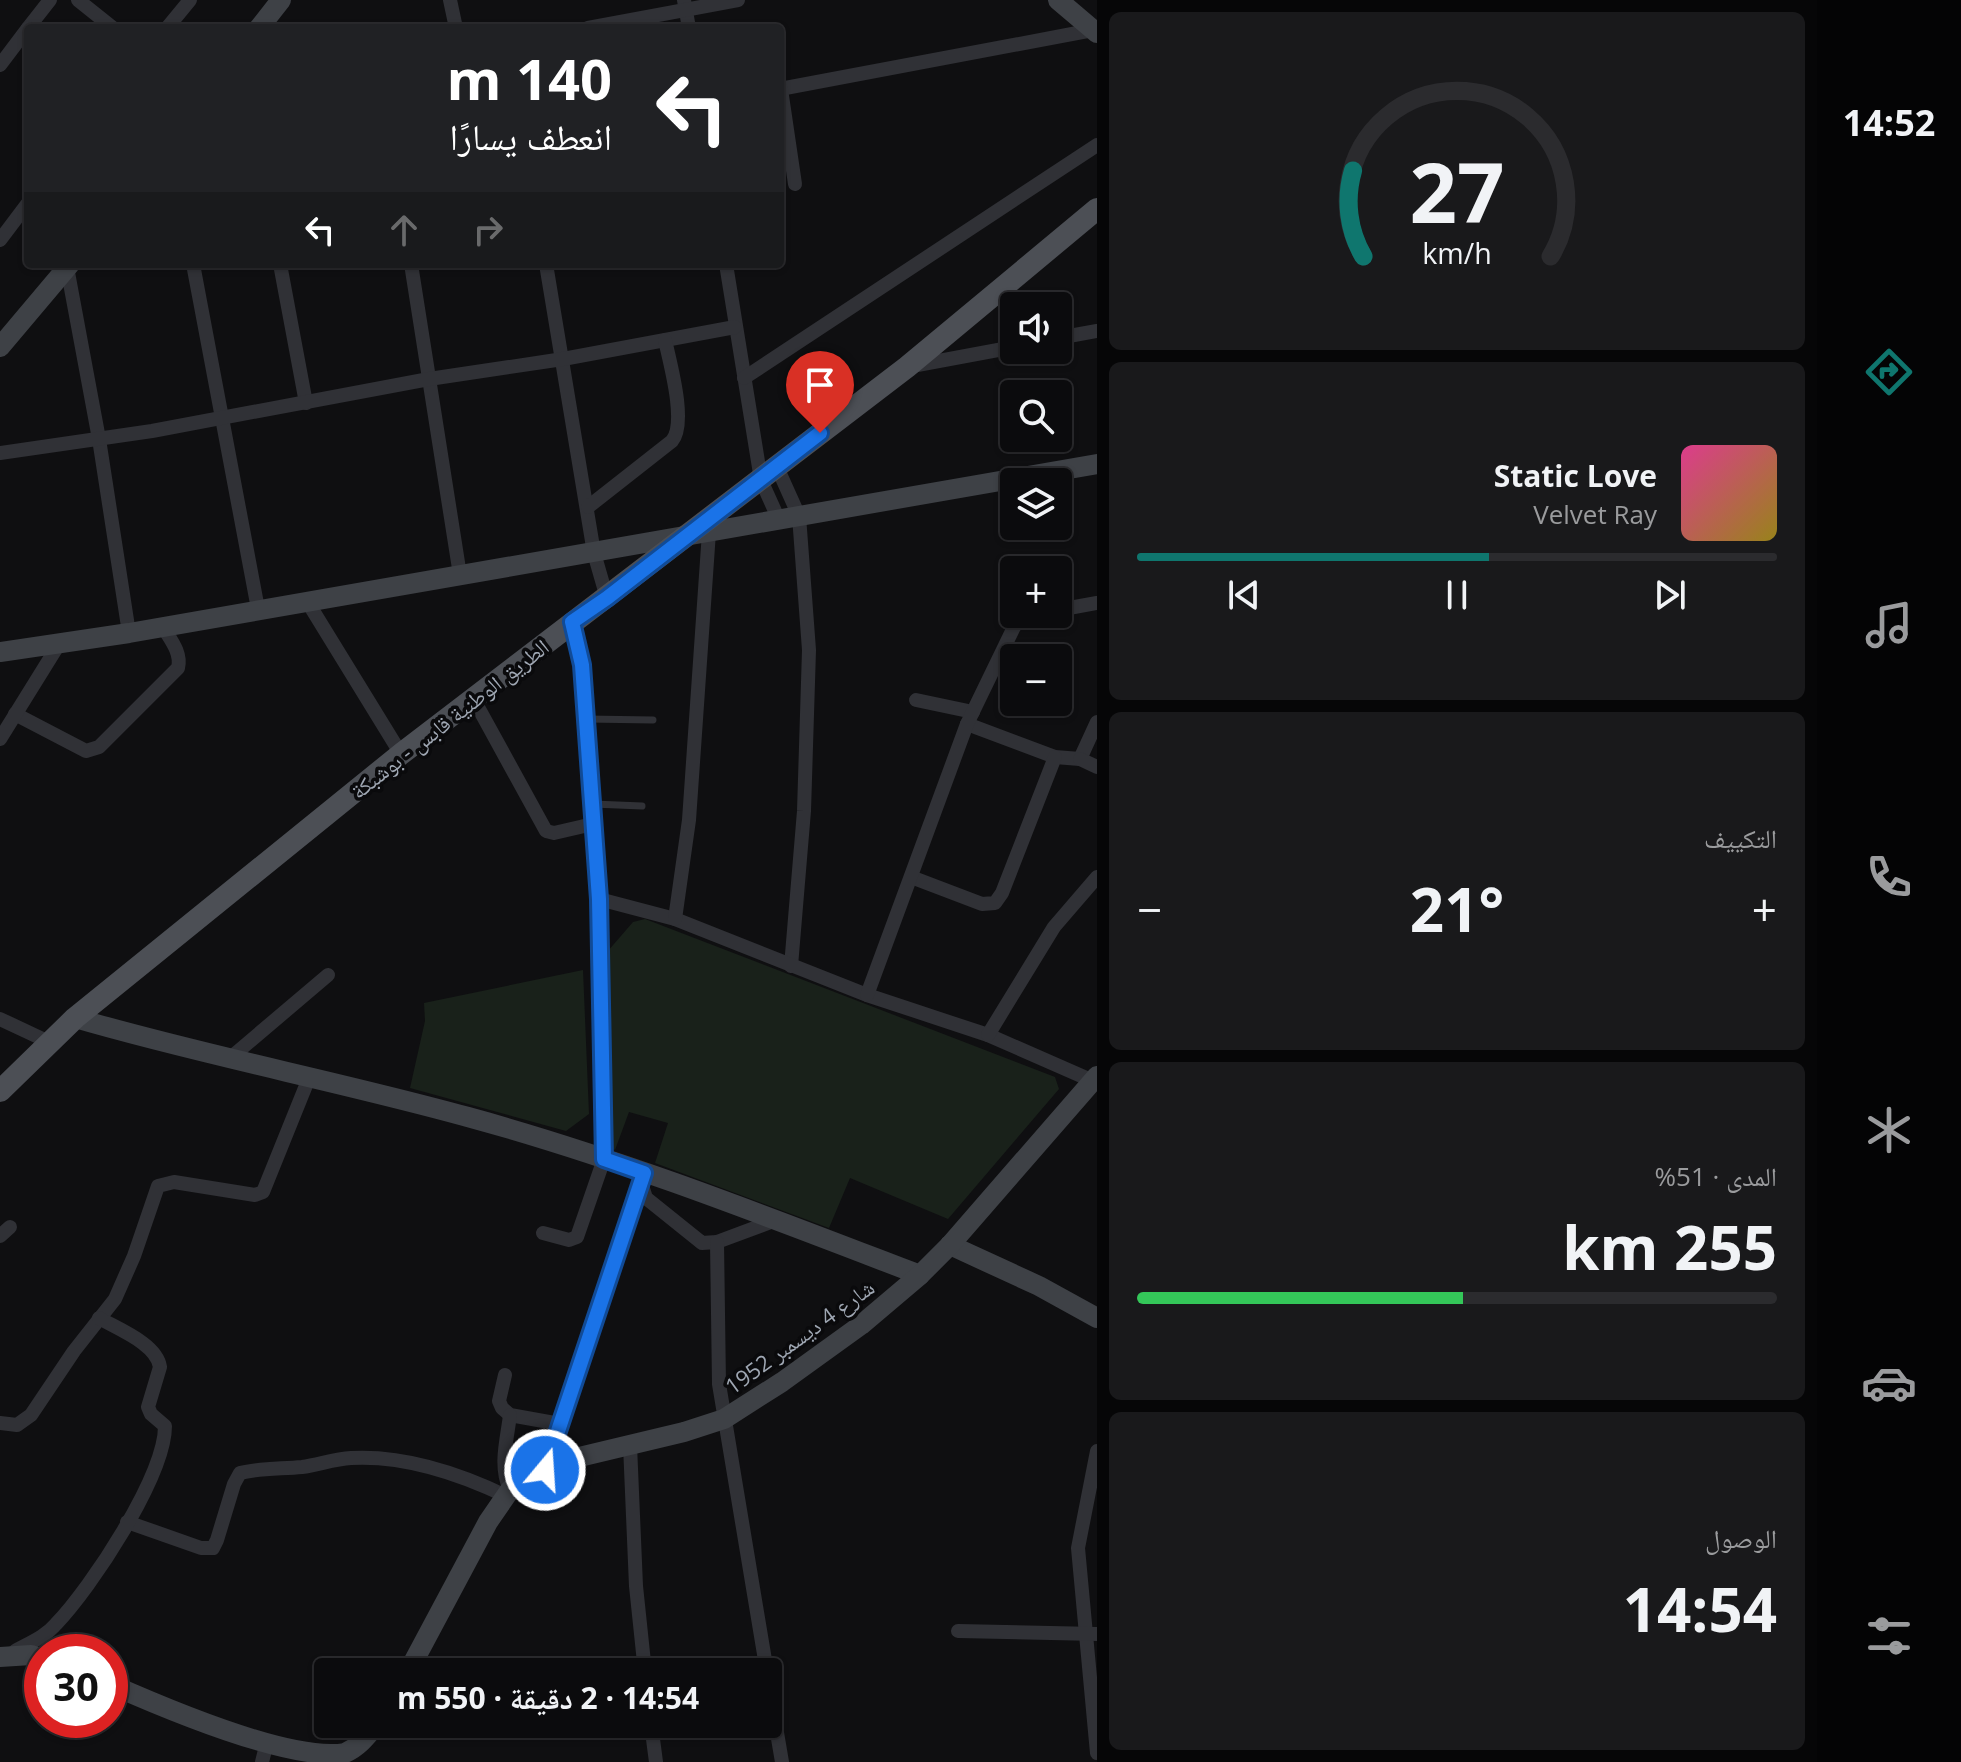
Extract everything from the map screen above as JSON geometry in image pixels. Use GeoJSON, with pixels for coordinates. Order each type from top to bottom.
{"type":"FeatureCollection","features":[{"type":"Feature","properties":{"kind":"main road","name":"الطريق الوطنية قابس - بوشبكة"},"geometry":{"type":"LineString","coordinates":[[0,1091],[75,1018],[401,754],[907,367],[1097,209]]}},
{"type":"Feature","properties":{"kind":"street"},"geometry":{"type":"LineString","coordinates":[[31,24],[50,0]]}},
{"type":"Feature","properties":{"kind":"street"},"geometry":{"type":"LineString","coordinates":[[78,0],[108,24]]}},
{"type":"Feature","properties":{"kind":"street"},"geometry":{"type":"LineString","coordinates":[[170,24],[190,0]]}},
{"type":"Feature","properties":{"kind":"street"},"geometry":{"type":"LineString","coordinates":[[450,0],[455,24]]}},
{"type":"Feature","properties":{"kind":"street"},"geometry":{"type":"LineString","coordinates":[[605,24],[685,5],[738,0]]}},
{"type":"Feature","properties":{"kind":"street"},"geometry":{"type":"LineString","coordinates":[[1058,0],[1095,31]]}},
{"type":"Feature","properties":{"kind":"street"},"geometry":{"type":"LineString","coordinates":[[263,24],[285,1]]}},
{"type":"Feature","properties":{"kind":"street"},"geometry":{"type":"LineString","coordinates":[[784,88],[1095,31]]}},
{"type":"Feature","properties":{"kind":"street"},"geometry":{"type":"LineString","coordinates":[[0,65],[24,33]]}},
{"type":"Feature","properties":{"kind":"street"},"geometry":{"type":"LineString","coordinates":[[784,109],[795,184]]}},
{"type":"Feature","properties":{"kind":"street"},"geometry":{"type":"LineString","coordinates":[[744,378],[1097,145]]}},
{"type":"Feature","properties":{"kind":"street"},"geometry":{"type":"LineString","coordinates":[[3,230],[24,207]]}},
{"type":"Feature","properties":{"kind":"street"},"geometry":{"type":"LineString","coordinates":[[0,347],[67,268]]}},
{"type":"Feature","properties":{"kind":"street"},"geometry":{"type":"LineString","coordinates":[[69,268],[129,633]]}},
{"type":"Feature","properties":{"kind":"street"},"geometry":{"type":"LineString","coordinates":[[194,268],[258,609]]}},
{"type":"Feature","properties":{"kind":"street"},"geometry":{"type":"LineString","coordinates":[[281,268],[306,403]]}},
{"type":"Feature","properties":{"kind":"street"},"geometry":{"type":"LineString","coordinates":[[412,268],[460,575]]}},
{"type":"Feature","properties":{"kind":"street"},"geometry":{"type":"LineString","coordinates":[[547,268],[594,553],[607,598]]}},
{"type":"Feature","properties":{"kind":"street"},"geometry":{"type":"LineString","coordinates":[[727,268],[744,378],[769,474],[789,518],[809,650],[804,811],[791,966]]}},
{"type":"Feature","properties":{"kind":"street"},"geometry":{"type":"LineString","coordinates":[[0,453],[222,418],[735,327]]}},
{"type":"Feature","properties":{"kind":"street"},"geometry":{"type":"LineString","coordinates":[[1072,335],[1097,331]]}},
{"type":"Feature","properties":{"kind":"street"},"geometry":{"type":"LineString","coordinates":[[588,507],[677,435],[675,389],[665,340]]}},
{"type":"Feature","properties":{"kind":"street"},"geometry":{"type":"LineString","coordinates":[[907,367],[1000,350]]}},
{"type":"Feature","properties":{"kind":"street"},"geometry":{"type":"LineString","coordinates":[[0,652],[129,633],[1097,464]]}},
{"type":"Feature","properties":{"kind":"street"},"geometry":{"type":"LineString","coordinates":[[675,919],[689,820],[709,532]]}},
{"type":"Feature","properties":{"kind":"street"},"geometry":{"type":"LineString","coordinates":[[307,601],[401,754]]}},
{"type":"Feature","properties":{"kind":"street"},"geometry":{"type":"LineString","coordinates":[[1072,607],[1097,603]]}},
{"type":"Feature","properties":{"kind":"street"},"geometry":{"type":"LineString","coordinates":[[543,1233],[569,1240],[577,1237],[604,1159],[599,899],[582,665],[572,622]]}},
{"type":"Feature","properties":{"kind":"street"},"geometry":{"type":"LineString","coordinates":[[15,714],[86,751],[99,747],[178,668],[180,659],[163,627]]}},
{"type":"Feature","properties":{"kind":"street"},"geometry":{"type":"LineString","coordinates":[[867,995],[970,718],[1014,628]]}},
{"type":"Feature","properties":{"kind":"street"},"geometry":{"type":"LineString","coordinates":[[0,739],[59,644]]}},
{"type":"Feature","properties":{"kind":"street"},"geometry":{"type":"LineString","coordinates":[[473,698],[546,831],[554,833],[593,824]]}},
{"type":"Feature","properties":{"kind":"street"},"geometry":{"type":"LineString","coordinates":[[916,700],[970,718],[1055,757],[1080,759],[1097,767]]}},
{"type":"Feature","properties":{"kind":"street"},"geometry":{"type":"LineString","coordinates":[[1080,759],[1097,722]]}},
{"type":"Feature","properties":{"kind":"street"},"geometry":{"type":"LineString","coordinates":[[911,877],[982,904],[995,903],[1002,893],[1055,757]]}},
{"type":"Feature","properties":{"kind":"street"},"geometry":{"type":"LineString","coordinates":[[988,1035],[1054,927],[1097,877]]}},
{"type":"Feature","properties":{"kind":"street"},"geometry":{"type":"LineString","coordinates":[[599,899],[675,919],[867,995],[988,1035],[1095,1078]]}},
{"type":"Feature","properties":{"kind":"street"},"geometry":{"type":"LineString","coordinates":[[599,922],[627,905]]}},
{"type":"Feature","properties":{"kind":"street"},"geometry":{"type":"LineString","coordinates":[[229,1059],[328,975]]}},
{"type":"Feature","properties":{"kind":"street"},"geometry":{"type":"LineString","coordinates":[[75,1018],[158,1042],[470,1117],[604,1159],[642,1178],[776,1220],[920,1275]]}},
{"type":"Feature","properties":{"kind":"street"},"geometry":{"type":"LineString","coordinates":[[0,1019],[49,1042]]}},
{"type":"Feature","properties":{"kind":"street"},"geometry":{"type":"LineString","coordinates":[[0,1423],[17,1425],[31,1415],[115,1299],[126,1277],[158,1186],[174,1182],[261,1194],[271,1178],[309,1078]]}},
{"type":"Feature","properties":{"kind":"street","name":"شارع 4 ديسمبر 1952"},"geometry":{"type":"LineString","coordinates":[[416,1658],[488,1522],[508,1493],[545,1470],[571,1459],[724,1419],[782,1382],[861,1325],[920,1275],[950,1245],[1095,1078]]}},
{"type":"Feature","properties":{"kind":"street"},"geometry":{"type":"LineString","coordinates":[[642,1178],[653,1204],[702,1243],[717,1242],[776,1220]]}},
{"type":"Feature","properties":{"kind":"street"},"geometry":{"type":"LineString","coordinates":[[545,1470],[642,1178]]}},
{"type":"Feature","properties":{"kind":"street"},"geometry":{"type":"LineString","coordinates":[[717,1242],[719,1384],[765,1658]]}},
{"type":"Feature","properties":{"kind":"street"},"geometry":{"type":"LineString","coordinates":[[950,1245],[1039,1286],[1097,1318]]}},
{"type":"Feature","properties":{"kind":"street"},"geometry":{"type":"LineString","coordinates":[[17,1654],[55,1626],[104,1564],[153,1470],[165,1433],[165,1426],[151,1414],[148,1407],[160,1361],[135,1339],[99,1318]]}},
{"type":"Feature","properties":{"kind":"street"},"geometry":{"type":"LineString","coordinates":[[505,1375],[499,1401],[502,1408],[510,1415],[560,1424]]}},
{"type":"Feature","properties":{"kind":"street"},"geometry":{"type":"LineString","coordinates":[[508,1493],[504,1461],[510,1415]]}},
{"type":"Feature","properties":{"kind":"street"},"geometry":{"type":"LineString","coordinates":[[630,1445],[636,1586],[644,1658]]}},
{"type":"Feature","properties":{"kind":"street"},"geometry":{"type":"LineString","coordinates":[[1097,1451],[1078,1548],[1091,1633],[1097,1753]]}},
{"type":"Feature","properties":{"kind":"street"},"geometry":{"type":"LineString","coordinates":[[127,1522],[201,1548],[213,1548],[240,1473],[315,1466],[348,1458],[377,1458],[427,1466],[508,1493]]}},
{"type":"Feature","properties":{"kind":"street"},"geometry":{"type":"LineString","coordinates":[[958,1631],[1091,1633]]}},
{"type":"Feature","properties":{"kind":"street"},"geometry":{"type":"LineString","coordinates":[[128,1692],[264,1756],[323,1757],[342,1754],[365,1738]]}},
{"type":"Feature","properties":{"kind":"street"},"geometry":{"type":"LineString","coordinates":[[653,1738],[656,1762]]}},
{"type":"Feature","properties":{"kind":"street"},"geometry":{"type":"LineString","coordinates":[[776,1738],[779,1761]]}},
{"type":"Feature","properties":{"kind":"lane"},"geometry":{"type":"LineString","coordinates":[[586,719],[653,720]]}},
{"type":"Feature","properties":{"kind":"lane"},"geometry":{"type":"LineString","coordinates":[[592,804],[642,806]]}},
{"type":"Feature","properties":{"kind":"shaded area"},"geometry":{"type":"Polygon","coordinates":[[[645,919],[1055,1077],[1059,1089],[948,1219],[850,1178],[829,1228],[655,1163],[668,1123],[629,1112],[615,1150],[611,1147],[601,959],[633,922],[645,919]]]}},
{"type":"Feature","properties":{"kind":"shaded area"},"geometry":{"type":"Polygon","coordinates":[[[583,970],[589,1114],[566,1131],[410,1088],[425,1021],[424,1003],[583,970]]]}},
{"type":"Feature","properties":{"kind":"route"},"geometry":{"type":"LineString","coordinates":[[545,1470],[644,1173],[604,1159],[599,899],[582,665],[572,622],[820,433]]}}]}
